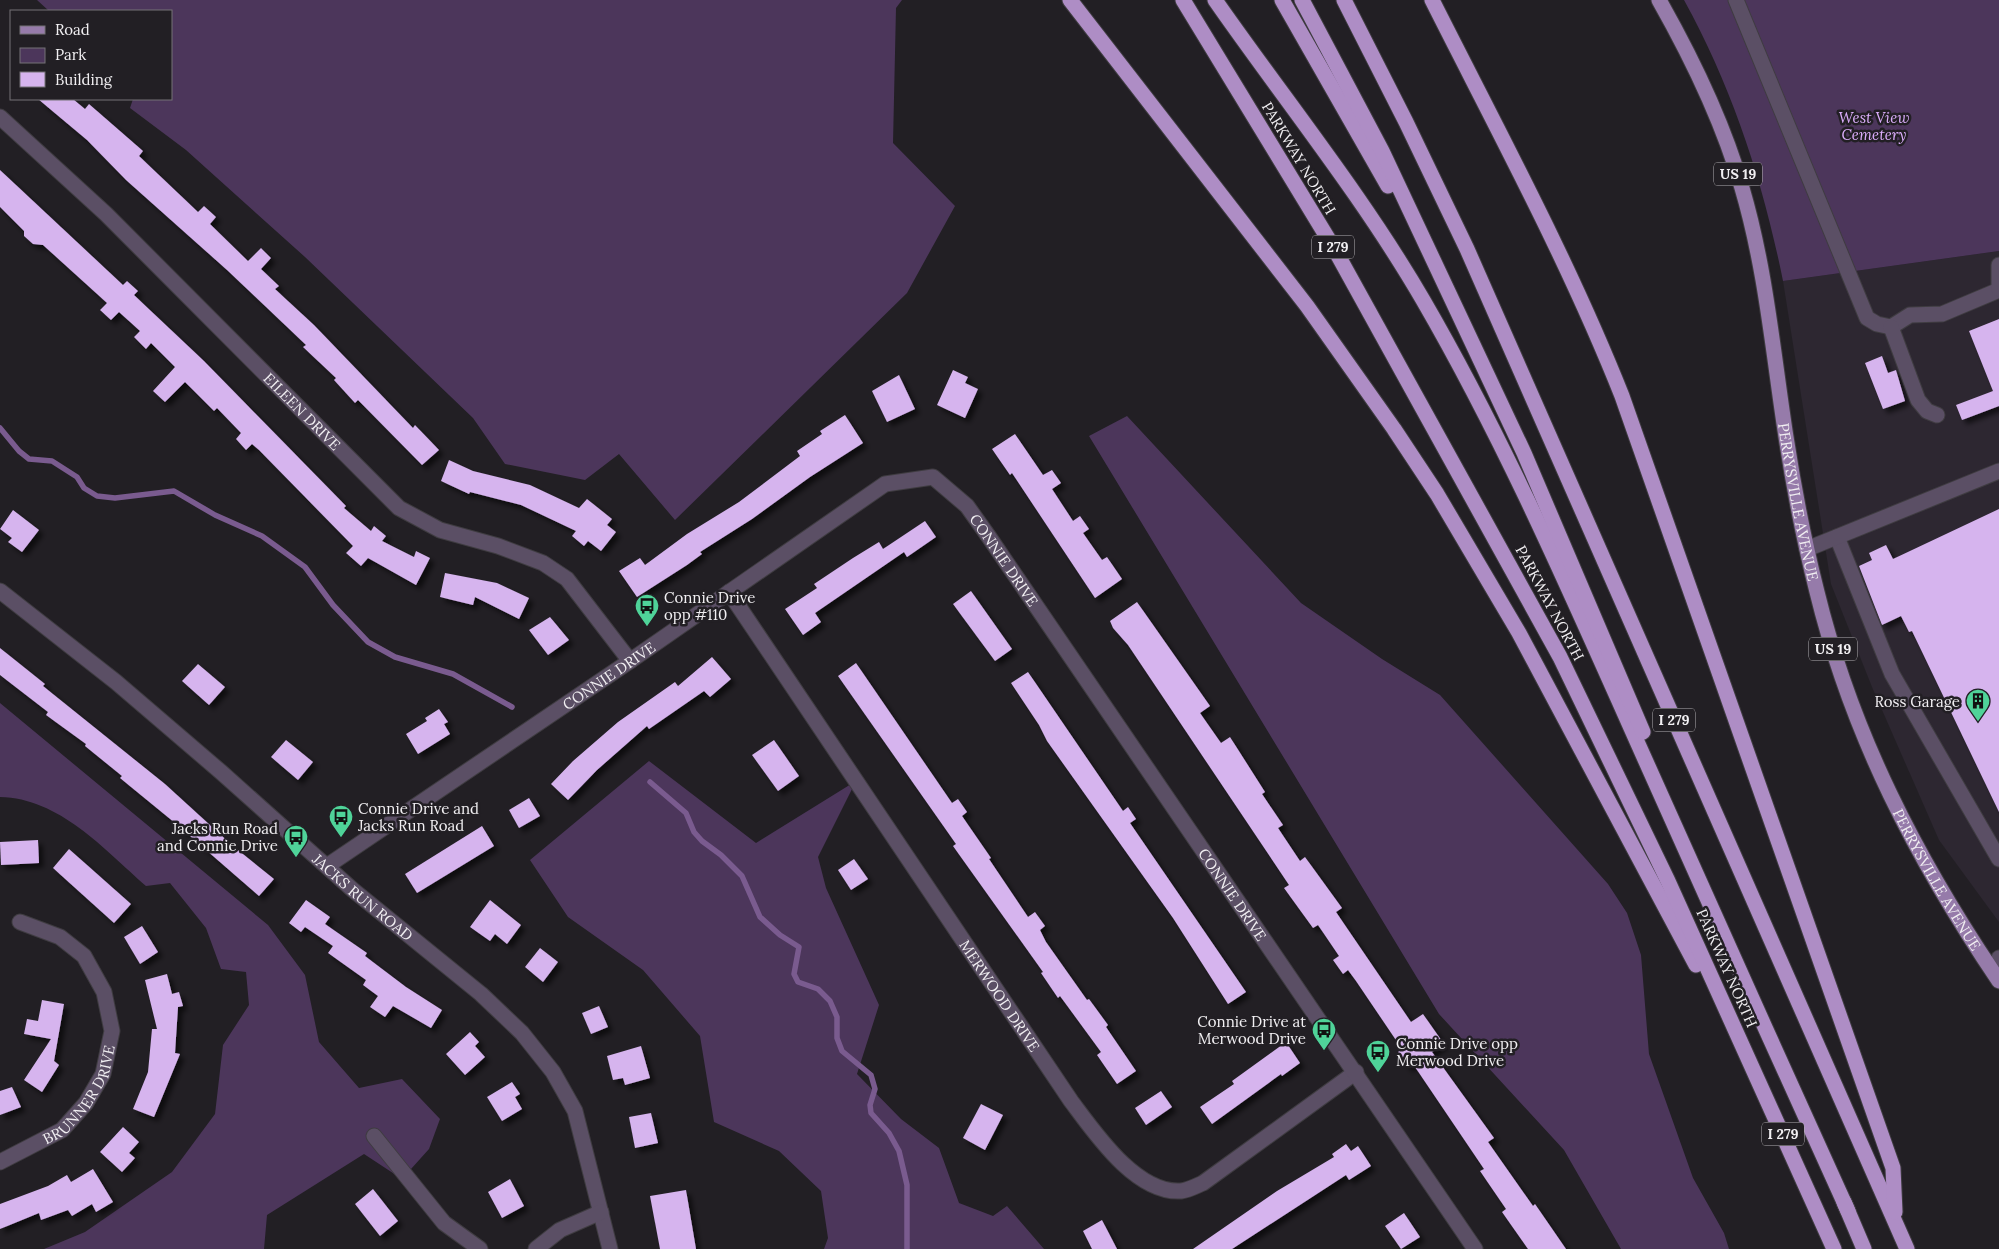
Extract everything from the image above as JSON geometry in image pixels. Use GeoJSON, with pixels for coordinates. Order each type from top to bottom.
{"type":"FeatureCollection","features":[{"type":"Feature","properties":{"kind":"highway"},"geometry":{"type":"LineString","coordinates":[[1070,0],[1307,306],[1437,494],[1519,633],[1762,1089]]}},
{"type":"Feature","properties":{"kind":"highway","name":"PARKWAY NORTH"},"geometry":{"type":"LineString","coordinates":[[1183,0],[1335,250],[1560,657],[1668,881],[1834,1249]]}},
{"type":"Feature","properties":{"kind":"highway"},"geometry":{"type":"LineString","coordinates":[[1215,0],[1379,231],[1421,296],[1468,382],[1524,493],[1848,1211]]}},
{"type":"Feature","properties":{"kind":"highway"},"geometry":{"type":"LineString","coordinates":[[1282,0],[1448,294]]}},
{"type":"Feature","properties":{"kind":"highway"},"geometry":{"type":"LineString","coordinates":[[1302,0],[1382,151],[1527,462],[1864,1249]]}},
{"type":"Feature","properties":{"kind":"highway","name":"I 279"},"geometry":{"type":"LineString","coordinates":[[1344,0],[1406,122],[1471,258],[1908,1249]]}},
{"type":"Feature","properties":{"kind":"highway"},"geometry":{"type":"LineString","coordinates":[[1432,0],[1567,268],[1600,340],[1626,404],[1893,1168],[1895,1221]]}},
{"type":"Feature","properties":{"kind":"main road","name":"PERRYSVILLE AVENUE"},"geometry":{"type":"LineString","coordinates":[[1660,0],[1710,101],[1742,188],[1764,284],[1786,436],[1807,549],[1822,612],[1844,684],[1881,776],[1929,871],[1997,977]]}},
{"type":"Feature","properties":{"kind":"street"},"geometry":{"type":"LineString","coordinates":[[1736,0],[1867,318],[1876,324],[1891,327],[1910,315],[1942,314],[1999,290],[1999,265]]}},
{"type":"Feature","properties":{"kind":"street","name":"EILEEN DRIVE"},"geometry":{"type":"LineString","coordinates":[[0,117],[106,214],[399,508],[440,530],[498,546],[543,563],[568,579],[630,660]]}},
{"type":"Feature","properties":{"kind":"street"},"geometry":{"type":"LineString","coordinates":[[1891,327],[1918,400],[1927,412],[1937,415]]}},
{"type":"Feature","properties":{"kind":"street"},"geometry":{"type":"LineString","coordinates":[[1807,549],[1999,471]]}},
{"type":"Feature","properties":{"kind":"street","name":"CONNIE DRIVE"},"geometry":{"type":"LineString","coordinates":[[327,866],[884,484],[933,477],[967,506],[989,537],[1356,1072],[1475,1249]]}},
{"type":"Feature","properties":{"kind":"street"},"geometry":{"type":"LineString","coordinates":[[1837,537],[1892,674],[1999,859]]}},
{"type":"Feature","properties":{"kind":"street","name":"JACKS RUN ROAD"},"geometry":{"type":"LineString","coordinates":[[0,591],[116,682],[353,890],[481,994],[522,1033],[553,1072],[575,1111],[610,1249]]}},
{"type":"Feature","properties":{"kind":"street","name":"MERWOOD DRIVE"},"geometry":{"type":"LineString","coordinates":[[729,592],[1072,1101],[1107,1146],[1130,1170],[1158,1187],[1182,1191],[1192,1188],[1203,1183],[1356,1072]]}},
{"type":"Feature","properties":{"kind":"street","name":"BRUNNER DRIVE"},"geometry":{"type":"LineString","coordinates":[[0,1162],[62,1130],[86,1103],[102,1074],[112,1031],[104,992],[84,956],[60,937],[20,922]]}},
{"type":"Feature","properties":{"kind":"street"},"geometry":{"type":"LineString","coordinates":[[1997,977],[1999,958]]}},
{"type":"Feature","properties":{"kind":"street"},"geometry":{"type":"LineString","coordinates":[[374,1136],[444,1223],[480,1249]]}},
{"type":"Feature","properties":{"kind":"street"},"geometry":{"type":"LineString","coordinates":[[536,1249],[560,1230],[601,1212]]}},
{"type":"Feature","properties":{"kind":"shaded area"},"geometry":{"type":"Polygon","coordinates":[[[1999,251],[1999,922],[1939,840],[1872,687],[1831,584],[1783,281],[1999,251]]]}},
{"type":"Feature","properties":{"kind":"green space"},"geometry":{"type":"Polygon","coordinates":[[[37,0],[902,0],[896,8],[893,143],[955,206],[907,293],[675,520],[619,454],[585,480],[505,464],[473,418],[305,257],[186,150],[130,108],[133,100],[172,100],[172,10],[48,10],[37,0]]]}},
{"type":"Feature","properties":{"kind":"green space","name":"West View Cemetery"},"geometry":{"type":"Polygon","coordinates":[[[1684,0],[1999,0],[1999,251],[1783,281],[1756,172],[1732,102],[1702,34],[1684,0]]]}},
{"type":"Feature","properties":{"kind":"green space"},"geometry":{"type":"Polygon","coordinates":[[[1127,416],[1301,603],[1382,659],[1440,695],[1608,884],[1627,913],[1641,955],[1649,1054],[1693,1178],[1724,1233],[1729,1249],[1621,1249],[1564,1150],[1439,1014],[1089,436],[1127,416]]]}},
{"type":"Feature","properties":{"kind":"green space"},"geometry":{"type":"Polygon","coordinates":[[[0,703],[268,925],[305,975],[319,1042],[359,1088],[402,1079],[440,1119],[429,1149],[402,1179],[364,1154],[267,1215],[264,1249],[44,1249],[85,1232],[172,1172],[215,1114],[223,1045],[249,1005],[246,972],[221,969],[206,928],[170,883],[146,886],[97,842],[61,816],[42,806],[0,797],[0,703]]]}},
{"type":"Feature","properties":{"kind":"green space"},"geometry":{"type":"Polygon","coordinates":[[[649,761],[756,843],[856,781],[818,857],[826,888],[879,1005],[857,1074],[901,1119],[939,1148],[959,1203],[993,1216],[1007,1206],[1044,1249],[824,1249],[828,1238],[821,1191],[779,1151],[714,1122],[700,1036],[643,970],[568,917],[530,860],[649,761]]]}},
{"type":"Feature","properties":{"kind":"building"},"geometry":{"type":"Polygon","coordinates":[[[39,100],[74,100],[85,109],[89,104],[143,151],[139,156],[198,212],[204,206],[216,217],[210,224],[248,261],[261,248],[271,258],[261,269],[279,286],[275,289],[314,325],[413,428],[415,425],[439,450],[422,465],[358,400],[355,403],[334,380],[336,378],[303,347],[306,345],[227,270],[126,180],[87,140],[39,100]]]}},
{"type":"Feature","properties":{"kind":"building"},"geometry":{"type":"Polygon","coordinates":[[[0,170],[123,285],[127,281],[138,291],[134,295],[204,361],[346,506],[344,508],[371,531],[374,526],[386,536],[382,541],[414,557],[416,551],[430,558],[416,585],[368,558],[361,566],[346,553],[353,546],[259,450],[252,444],[246,450],[236,439],[241,433],[217,408],[214,411],[185,382],[165,402],[153,391],[175,367],[151,343],[146,349],[134,337],[140,331],[119,312],[111,320],[100,310],[107,303],[43,245],[33,244],[24,236],[24,231],[0,207],[0,170]]]}},
{"type":"Feature","properties":{"kind":"building"},"geometry":{"type":"Polygon","coordinates":[[[1999,319],[1999,406],[1962,420],[1956,405],[1993,391],[1969,331],[1999,319]]]}},
{"type":"Feature","properties":{"kind":"building"},"geometry":{"type":"Polygon","coordinates":[[[1882,356],[1888,373],[1896,370],[1905,401],[1883,409],[1865,363],[1882,356]]]}},
{"type":"Feature","properties":{"kind":"building"},"geometry":{"type":"Polygon","coordinates":[[[953,370],[968,377],[965,383],[978,389],[965,418],[937,405],[953,370]]]}},
{"type":"Feature","properties":{"kind":"building"},"geometry":{"type":"Polygon","coordinates":[[[899,375],[915,409],[887,422],[872,391],[899,375]]]}},
{"type":"Feature","properties":{"kind":"building"},"geometry":{"type":"Polygon","coordinates":[[[845,415],[863,443],[810,477],[752,519],[700,552],[702,554],[687,565],[637,597],[619,571],[640,558],[645,565],[687,534],[739,502],[800,456],[797,451],[822,434],[820,431],[845,415]]]}},
{"type":"Feature","properties":{"kind":"building"},"geometry":{"type":"Polygon","coordinates":[[[1015,434],[1043,475],[1052,470],[1061,483],[1052,489],[1073,521],[1080,516],[1089,529],[1083,533],[1102,560],[1107,557],[1122,579],[1095,598],[1012,473],[1010,475],[992,449],[1015,434]]]}},
{"type":"Feature","properties":{"kind":"building"},"geometry":{"type":"Polygon","coordinates":[[[449,460],[473,471],[530,485],[579,508],[587,499],[612,519],[607,525],[616,532],[601,551],[588,541],[584,546],[572,536],[576,531],[521,505],[470,492],[469,494],[441,481],[449,460]]]}},
{"type":"Feature","properties":{"kind":"building","name":"Ross Garage"},"geometry":{"type":"Polygon","coordinates":[[[1999,509],[1999,812],[1912,631],[1909,632],[1901,616],[1882,625],[1859,566],[1872,560],[1869,553],[1886,545],[1893,559],[1999,509]]]}},
{"type":"Feature","properties":{"kind":"building"},"geometry":{"type":"Polygon","coordinates":[[[13,510],[39,530],[22,552],[8,542],[12,538],[0,529],[13,510]]]}},
{"type":"Feature","properties":{"kind":"building"},"geometry":{"type":"Polygon","coordinates":[[[925,521],[936,537],[907,557],[904,552],[815,613],[821,622],[803,635],[785,609],[817,588],[814,584],[853,558],[879,542],[883,549],[925,521]]]}},
{"type":"Feature","properties":{"kind":"building"},"geometry":{"type":"Polygon","coordinates":[[[445,573],[497,583],[529,598],[519,619],[475,597],[473,605],[440,597],[445,573]]]}},
{"type":"Feature","properties":{"kind":"building"},"geometry":{"type":"Polygon","coordinates":[[[971,591],[1012,649],[995,661],[953,604],[971,591]]]}},
{"type":"Feature","properties":{"kind":"building"},"geometry":{"type":"Polygon","coordinates":[[[1137,602],[1210,706],[1200,713],[1221,743],[1230,737],[1265,792],[1262,794],[1283,825],[1278,828],[1300,861],[1305,857],[1342,908],[1336,912],[1411,1022],[1423,1014],[1444,1044],[1432,1052],[1494,1138],[1488,1142],[1566,1249],[1528,1249],[1502,1212],[1506,1209],[1480,1171],[1484,1169],[1413,1064],[1408,1068],[1398,1052],[1402,1049],[1356,981],[1348,970],[1343,974],[1333,960],[1339,956],[1318,925],[1313,928],[1284,888],[1289,885],[1128,645],[1113,628],[1110,621],[1137,602]]]}},
{"type":"Feature","properties":{"kind":"building"},"geometry":{"type":"Polygon","coordinates":[[[550,617],[569,640],[548,655],[529,630],[550,617]]]}},
{"type":"Feature","properties":{"kind":"building"},"geometry":{"type":"Polygon","coordinates":[[[0,648],[45,684],[43,686],[165,784],[233,846],[274,879],[259,896],[120,778],[122,776],[85,746],[86,744],[46,715],[48,712],[0,675],[0,648]]]}},
{"type":"Feature","properties":{"kind":"building"},"geometry":{"type":"Polygon","coordinates":[[[712,657],[731,679],[710,697],[704,691],[649,729],[647,726],[597,770],[568,800],[551,784],[573,761],[618,722],[675,682],[678,686],[712,657]]]}},
{"type":"Feature","properties":{"kind":"building"},"geometry":{"type":"Polygon","coordinates":[[[856,663],[952,803],[958,799],[967,812],[962,816],[991,858],[989,859],[1028,917],[1035,912],[1045,926],[1040,930],[1046,942],[1087,1000],[1089,999],[1108,1025],[1106,1027],[1136,1071],[1117,1084],[1097,1055],[1101,1052],[1060,996],[1058,998],[1041,973],[1043,972],[953,846],[956,844],[838,676],[856,663]]]}},
{"type":"Feature","properties":{"kind":"building"},"geometry":{"type":"Polygon","coordinates":[[[198,664],[225,687],[209,705],[182,681],[198,664]]]}},
{"type":"Feature","properties":{"kind":"building"},"geometry":{"type":"Polygon","coordinates":[[[1028,672],[1123,811],[1128,807],[1136,819],[1130,823],[1246,992],[1228,1004],[1173,918],[1047,741],[1039,725],[1011,683],[1028,672]]]}},
{"type":"Feature","properties":{"kind":"building"},"geometry":{"type":"Polygon","coordinates":[[[439,709],[448,722],[444,724],[450,734],[418,754],[406,734],[427,721],[425,718],[439,709]]]}},
{"type":"Feature","properties":{"kind":"building"},"geometry":{"type":"Polygon","coordinates":[[[286,740],[313,762],[298,780],[271,757],[286,740]]]}},
{"type":"Feature","properties":{"kind":"building"},"geometry":{"type":"Polygon","coordinates":[[[774,740],[799,776],[778,791],[752,755],[774,740]]]}},
{"type":"Feature","properties":{"kind":"building"},"geometry":{"type":"Polygon","coordinates":[[[529,798],[540,816],[519,828],[509,810],[529,798]]]}},
{"type":"Feature","properties":{"kind":"building"},"geometry":{"type":"Polygon","coordinates":[[[482,826],[494,846],[417,893],[405,874],[482,826]]]}},
{"type":"Feature","properties":{"kind":"building"},"geometry":{"type":"Polygon","coordinates":[[[38,840],[39,863],[1,865],[0,842],[38,840]]]}},
{"type":"Feature","properties":{"kind":"building"},"geometry":{"type":"Polygon","coordinates":[[[69,849],[131,904],[114,923],[53,868],[69,849]]]}},
{"type":"Feature","properties":{"kind":"building"},"geometry":{"type":"Polygon","coordinates":[[[854,859],[868,879],[851,890],[838,870],[854,859]]]}},
{"type":"Feature","properties":{"kind":"building"},"geometry":{"type":"Polygon","coordinates":[[[306,900],[330,917],[325,924],[367,953],[365,956],[406,987],[442,1010],[431,1028],[393,1006],[385,1017],[370,1007],[378,996],[363,985],[366,980],[328,953],[333,946],[305,927],[301,932],[289,923],[306,900]]]}},
{"type":"Feature","properties":{"kind":"building"},"geometry":{"type":"Polygon","coordinates":[[[490,900],[521,925],[507,944],[495,934],[490,941],[470,927],[490,900]]]}},
{"type":"Feature","properties":{"kind":"building"},"geometry":{"type":"Polygon","coordinates":[[[142,926],[158,952],[140,964],[124,937],[142,926]]]}},
{"type":"Feature","properties":{"kind":"building"},"geometry":{"type":"Polygon","coordinates":[[[540,948],[558,962],[543,982],[525,967],[540,948]]]}},
{"type":"Feature","properties":{"kind":"building"},"geometry":{"type":"Polygon","coordinates":[[[167,974],[172,994],[179,992],[183,1006],[178,1007],[175,1053],[180,1054],[154,1117],[133,1109],[148,1072],[152,1029],[157,1029],[145,980],[167,974]]]}},
{"type":"Feature","properties":{"kind":"building"},"geometry":{"type":"Polygon","coordinates":[[[42,1000],[64,1004],[54,1061],[59,1065],[42,1092],[24,1080],[51,1039],[24,1034],[27,1019],[38,1021],[42,1000]]]}},
{"type":"Feature","properties":{"kind":"building"},"geometry":{"type":"Polygon","coordinates":[[[599,1006],[608,1027],[591,1034],[582,1013],[599,1006]]]}},
{"type":"Feature","properties":{"kind":"building"},"geometry":{"type":"Polygon","coordinates":[[[470,1032],[479,1042],[475,1046],[485,1057],[465,1075],[446,1054],[470,1032]]]}},
{"type":"Feature","properties":{"kind":"building"},"geometry":{"type":"Polygon","coordinates":[[[1286,1042],[1300,1063],[1282,1076],[1281,1074],[1212,1124],[1200,1107],[1234,1084],[1232,1081],[1286,1042]]]}},
{"type":"Feature","properties":{"kind":"building"},"geometry":{"type":"Polygon","coordinates":[[[641,1046],[650,1078],[625,1085],[623,1078],[613,1080],[607,1056],[641,1046]]]}},
{"type":"Feature","properties":{"kind":"building"},"geometry":{"type":"Polygon","coordinates":[[[512,1082],[520,1094],[515,1097],[522,1109],[502,1121],[487,1097],[512,1082]]]}},
{"type":"Feature","properties":{"kind":"building"},"geometry":{"type":"Polygon","coordinates":[[[12,1087],[21,1107],[0,1115],[0,1091],[12,1087]]]}},
{"type":"Feature","properties":{"kind":"building"},"geometry":{"type":"Polygon","coordinates":[[[1161,1091],[1172,1107],[1146,1125],[1135,1108],[1161,1091]]]}},
{"type":"Feature","properties":{"kind":"building"},"geometry":{"type":"Polygon","coordinates":[[[981,1104],[1003,1115],[985,1150],[963,1138],[981,1104]]]}},
{"type":"Feature","properties":{"kind":"building"},"geometry":{"type":"Polygon","coordinates":[[[651,1113],[658,1143],[635,1148],[629,1117],[651,1113]]]}},
{"type":"Feature","properties":{"kind":"building"},"geometry":{"type":"Polygon","coordinates":[[[123,1127],[139,1142],[129,1153],[135,1158],[122,1172],[100,1152],[123,1127]]]}},
{"type":"Feature","properties":{"kind":"building"},"geometry":{"type":"Polygon","coordinates":[[[1346,1144],[1351,1151],[1358,1146],[1371,1166],[1349,1180],[1346,1175],[1232,1249],[1193,1249],[1277,1191],[1334,1157],[1332,1154],[1346,1144]]]}},
{"type":"Feature","properties":{"kind":"building"},"geometry":{"type":"Polygon","coordinates":[[[93,1169],[113,1202],[96,1212],[92,1204],[72,1216],[68,1210],[41,1220],[39,1213],[0,1229],[0,1204],[48,1186],[67,1175],[71,1182],[93,1169]]]}},
{"type":"Feature","properties":{"kind":"building"},"geometry":{"type":"Polygon","coordinates":[[[510,1179],[524,1206],[502,1218],[488,1192],[510,1179]]]}},
{"type":"Feature","properties":{"kind":"building"},"geometry":{"type":"Polygon","coordinates":[[[373,1189],[398,1221],[380,1236],[355,1204],[373,1189]]]}},
{"type":"Feature","properties":{"kind":"building"},"geometry":{"type":"Polygon","coordinates":[[[686,1190],[696,1249],[660,1249],[650,1196],[686,1190]]]}},
{"type":"Feature","properties":{"kind":"building"},"geometry":{"type":"Polygon","coordinates":[[[1404,1213],[1420,1237],[1401,1249],[1385,1226],[1404,1213]]]}},
{"type":"Feature","properties":{"kind":"building"},"geometry":{"type":"Polygon","coordinates":[[[1102,1220],[1117,1249],[1092,1249],[1083,1231],[1102,1220]]]}},
{"type":"Feature","properties":{"kind":"waterway"},"geometry":{"type":"LineString","coordinates":[[0,428],[19,451],[29,459],[52,461],[77,477],[84,488],[97,496],[115,498],[174,491],[215,515],[262,536],[305,567],[333,605],[368,642],[395,657],[453,674],[512,707]]}},
{"type":"Feature","properties":{"kind":"waterway"},"geometry":{"type":"LineString","coordinates":[[650,782],[686,813],[694,832],[702,841],[721,855],[742,876],[760,917],[780,935],[799,947],[794,974],[798,982],[818,989],[830,1001],[837,1017],[837,1038],[842,1051],[871,1075],[875,1089],[870,1105],[871,1113],[889,1133],[899,1151],[907,1185],[907,1249]]}},
{"type":"Feature","properties":{"kind":"place","name":"Connie Drive opp #110"},"geometry":{"type":"Point","coordinates":[647,627]}},
{"type":"Feature","properties":{"kind":"place","name":"Ross Garage"},"geometry":{"type":"Point","coordinates":[1978,722]}},
{"type":"Feature","properties":{"kind":"place","name":"Connie Drive and Jacks Run Road"},"geometry":{"type":"Point","coordinates":[341,838]}},
{"type":"Feature","properties":{"kind":"place","name":"Jacks Run Road and Connie Drive"},"geometry":{"type":"Point","coordinates":[296,858]}},
{"type":"Feature","properties":{"kind":"place","name":"Connie Drive at Merwood Drive"},"geometry":{"type":"Point","coordinates":[1324,1051]}},
{"type":"Feature","properties":{"kind":"place","name":"Connie Drive opp Merwood Drive"},"geometry":{"type":"Point","coordinates":[1378,1073]}}]}
